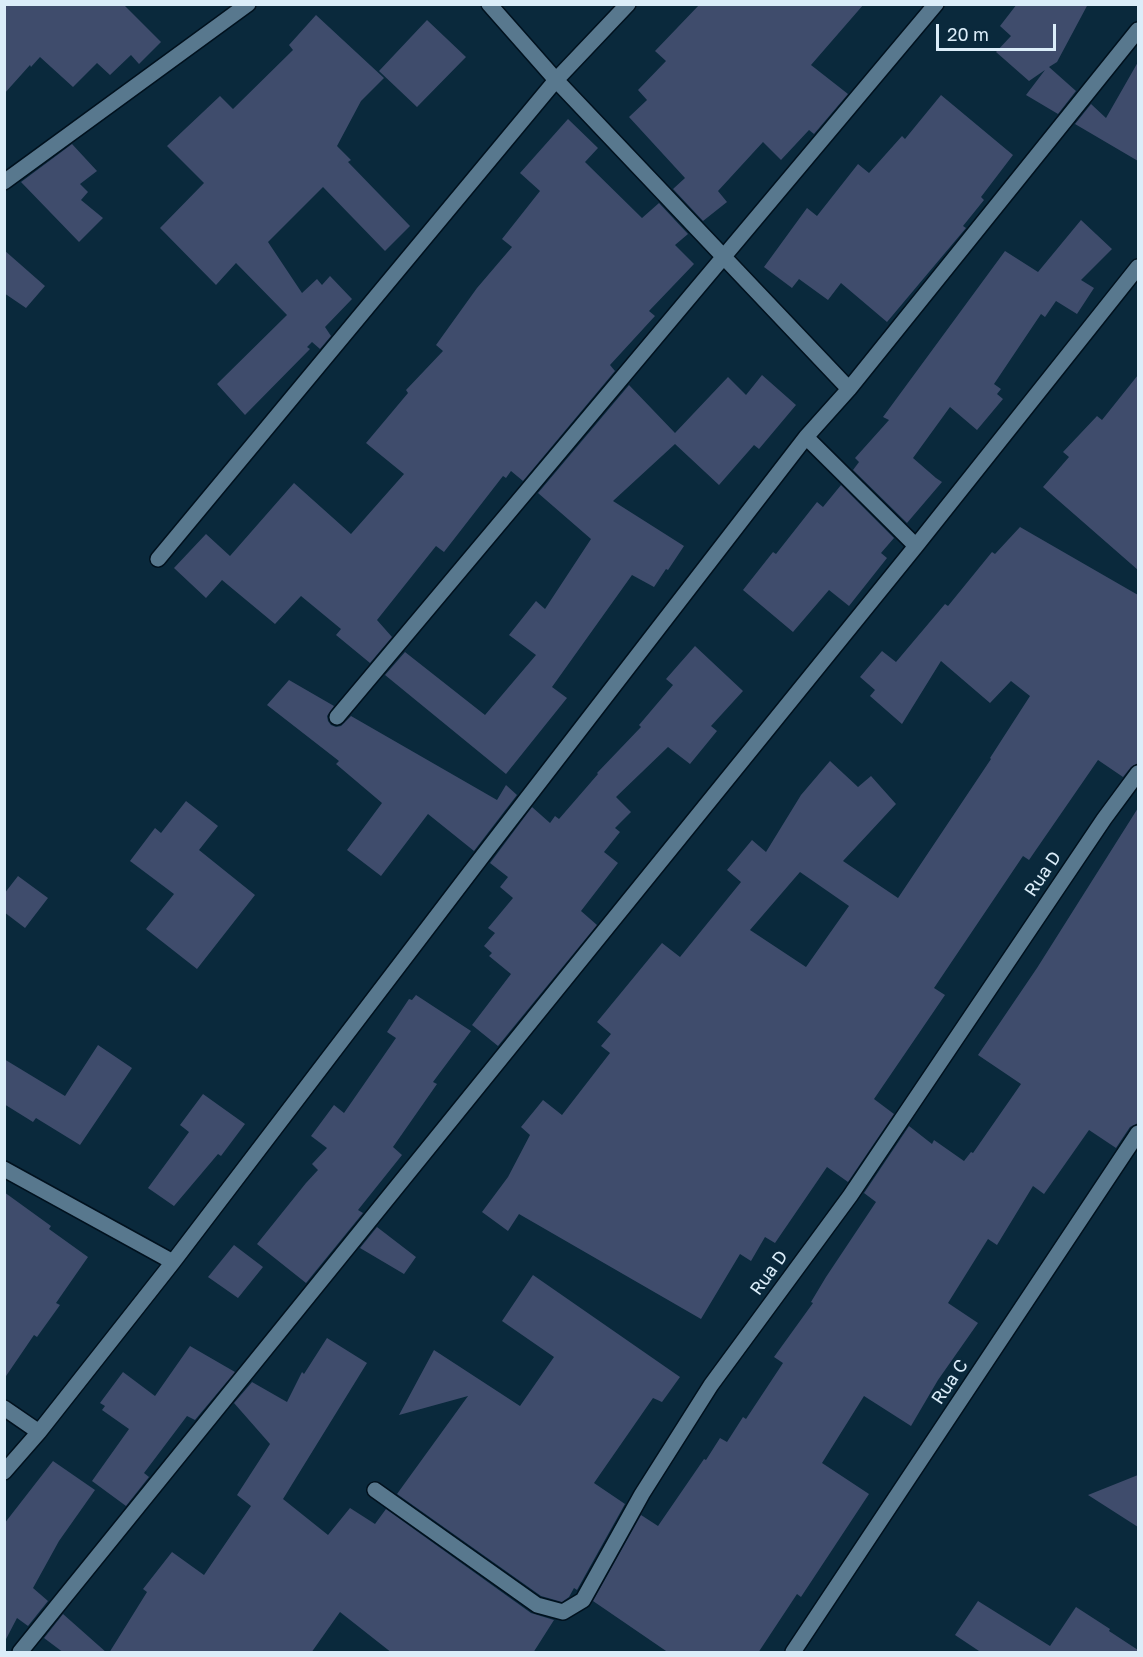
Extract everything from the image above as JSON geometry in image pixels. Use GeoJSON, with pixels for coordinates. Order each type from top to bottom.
{"type":"FeatureCollection","features":[{"type":"Feature","properties":{"kind":"street"},"geometry":{"type":"LineString","coordinates":[[4,182],[248,4]]}},
{"type":"Feature","properties":{"kind":"street"},"geometry":{"type":"LineString","coordinates":[[489,4],[556,80],[849,389]]}},
{"type":"Feature","properties":{"kind":"street"},"geometry":{"type":"LineString","coordinates":[[158,559],[556,80],[628,4]]}},
{"type":"Feature","properties":{"kind":"street"},"geometry":{"type":"LineString","coordinates":[[336,717],[936,4]]}},
{"type":"Feature","properties":{"kind":"street"},"geometry":{"type":"LineString","coordinates":[[4,1473],[173,1262],[806,438],[849,389],[1138,30]]}},
{"type":"Feature","properties":{"kind":"street"},"geometry":{"type":"LineString","coordinates":[[20,1653],[916,546],[1138,267]]}},
{"type":"Feature","properties":{"kind":"street"},"geometry":{"type":"LineString","coordinates":[[806,438],[916,546]]}},
{"type":"Feature","properties":{"kind":"street","name":"Rua D"},"geometry":{"type":"LineString","coordinates":[[375,1490],[537,1605],[563,1612],[583,1600],[642,1494],[711,1385],[850,1196],[1104,819],[1138,773]]}},
{"type":"Feature","properties":{"kind":"street","name":"Rua C"},"geometry":{"type":"LineString","coordinates":[[793,1653],[1138,1133]]}},
{"type":"Feature","properties":{"kind":"street"},"geometry":{"type":"LineString","coordinates":[[4,1169],[173,1262]]}},
{"type":"Feature","properties":{"kind":"street"},"geometry":{"type":"LineString","coordinates":[[4,1407],[39,1432]]}},
{"type":"Feature","properties":{"kind":"building"},"geometry":{"type":"Polygon","coordinates":[[[4,4],[123,4],[161,42],[139,64],[131,55],[110,75],[97,63],[73,87],[40,57],[4,94],[4,4]]]}},
{"type":"Feature","properties":{"kind":"building"},"geometry":{"type":"Polygon","coordinates":[[[700,4],[864,4],[811,65],[848,94],[814,134],[809,130],[781,160],[763,142],[718,191],[727,202],[703,221],[673,189],[685,178],[629,117],[647,100],[638,90],[666,61],[655,51],[700,4]]]}},
{"type":"Feature","properties":{"kind":"building"},"geometry":{"type":"Polygon","coordinates":[[[1017,4],[1088,4],[1057,62],[1049,67],[1076,91],[1058,114],[1026,95],[1045,70],[1029,81],[996,52],[1011,36],[1000,26],[1017,4]]]}},
{"type":"Feature","properties":{"kind":"building"},"geometry":{"type":"Polygon","coordinates":[[[316,15],[384,78],[361,101],[337,146],[351,160],[348,162],[410,226],[385,251],[323,187],[268,242],[302,293],[317,279],[322,285],[330,276],[352,299],[325,327],[331,336],[320,349],[312,342],[307,347],[310,349],[245,415],[217,384],[287,315],[236,263],[216,285],[160,228],[204,183],[167,146],[220,96],[233,109],[293,50],[289,45],[316,15]]]}},
{"type":"Feature","properties":{"kind":"building"},"geometry":{"type":"Polygon","coordinates":[[[427,20],[466,57],[417,107],[379,71],[427,20]]]}},
{"type":"Feature","properties":{"kind":"building"},"geometry":{"type":"Polygon","coordinates":[[[1138,62],[1138,161],[1075,124],[1091,104],[1106,118],[1138,62]]]}},
{"type":"Feature","properties":{"kind":"building"},"geometry":{"type":"Polygon","coordinates":[[[941,95],[1013,155],[981,197],[984,200],[963,226],[966,228],[887,322],[841,283],[828,300],[799,279],[792,288],[764,267],[807,208],[817,216],[858,164],[869,173],[902,136],[905,139],[941,95]]]}},
{"type":"Feature","properties":{"kind":"building"},"geometry":{"type":"Polygon","coordinates":[[[568,119],[598,148],[585,162],[642,218],[659,203],[688,234],[675,245],[694,264],[649,311],[655,316],[610,365],[615,371],[523,481],[511,471],[506,478],[503,476],[444,552],[436,546],[377,620],[392,637],[370,663],[336,635],[341,629],[301,596],[275,624],[222,580],[206,598],[174,568],[206,534],[230,556],[294,483],[351,534],[404,474],[366,443],[408,393],[406,390],[443,351],[436,345],[477,288],[512,247],[502,239],[540,191],[520,173],[568,119]]]}},
{"type":"Feature","properties":{"kind":"building"},"geometry":{"type":"Polygon","coordinates":[[[72,144],[97,171],[80,184],[88,192],[81,200],[103,218],[79,242],[21,182],[72,144]]]}},
{"type":"Feature","properties":{"kind":"building"},"geometry":{"type":"Polygon","coordinates":[[[1081,220],[1112,249],[1081,280],[1094,288],[1077,314],[1056,301],[1045,317],[1041,314],[994,384],[1001,389],[997,394],[1003,399],[977,430],[950,407],[913,458],[942,482],[907,523],[853,470],[859,462],[855,458],[889,420],[883,417],[1005,251],[1038,272],[1081,220]]]}},
{"type":"Feature","properties":{"kind":"building"},"geometry":{"type":"Polygon","coordinates":[[[4,250],[45,286],[26,308],[4,293],[4,250]]]}},
{"type":"Feature","properties":{"kind":"building"},"geometry":{"type":"Polygon","coordinates":[[[762,375],[796,405],[759,449],[754,445],[719,485],[675,444],[613,501],[684,546],[654,587],[632,575],[552,687],[567,698],[506,774],[385,675],[405,652],[485,715],[536,655],[509,635],[536,601],[545,609],[591,539],[538,493],[629,385],[675,433],[728,377],[746,395],[762,375]]]}},
{"type":"Feature","properties":{"kind":"building"},"geometry":{"type":"Polygon","coordinates":[[[1138,375],[1138,570],[1043,487],[1069,457],[1063,452],[1097,416],[1102,420],[1138,375]]]}},
{"type":"Feature","properties":{"kind":"building"},"geometry":{"type":"Polygon","coordinates":[[[841,485],[894,538],[881,553],[887,558],[849,606],[829,590],[793,632],[743,590],[773,552],[776,554],[817,502],[823,507],[841,485]]]}},
{"type":"Feature","properties":{"kind":"building"},"geometry":{"type":"Polygon","coordinates":[[[1020,527],[1138,595],[1138,763],[1131,767],[1123,777],[1098,760],[1029,860],[1023,856],[934,988],[945,995],[874,1099],[894,1114],[848,1182],[827,1167],[775,1243],[765,1237],[751,1261],[740,1254],[701,1319],[519,1214],[508,1231],[482,1212],[508,1177],[530,1135],[521,1127],[543,1100],[562,1115],[610,1053],[601,1046],[611,1034],[597,1022],[662,943],[680,957],[741,882],[727,870],[752,840],[766,852],[801,795],[830,761],[858,787],[871,776],[896,804],[843,861],[898,898],[991,759],[1030,696],[1011,681],[990,703],[941,661],[902,724],[870,696],[875,690],[860,677],[882,651],[896,662],[945,604],[948,606],[992,552],[995,554],[1020,527]],[[800,872],[750,930],[806,967],[849,906],[800,872]]]}},
{"type":"Feature","properties":{"kind":"building"},"geometry":{"type":"Polygon","coordinates":[[[695,646],[743,691],[711,726],[717,731],[690,764],[668,747],[616,797],[631,812],[615,828],[620,832],[604,852],[618,863],[581,911],[597,925],[498,1046],[472,1025],[511,974],[489,956],[492,953],[484,946],[495,933],[488,928],[513,898],[500,887],[508,877],[490,863],[532,807],[550,823],[555,816],[559,819],[597,773],[641,727],[639,725],[673,685],[666,679],[695,646]]]}},
{"type":"Feature","properties":{"kind":"building"},"geometry":{"type":"Polygon","coordinates":[[[289,680],[334,706],[327,716],[331,725],[341,726],[351,716],[497,800],[506,785],[517,795],[474,851],[428,814],[381,876],[347,850],[382,803],[336,764],[339,761],[267,705],[289,680]]]}},
{"type":"Feature","properties":{"kind":"building"},"geometry":{"type":"Polygon","coordinates":[[[186,801],[218,826],[199,850],[255,895],[197,969],[146,929],[174,894],[130,861],[155,828],[161,833],[186,801]]]}},
{"type":"Feature","properties":{"kind":"building"},"geometry":{"type":"Polygon","coordinates":[[[1138,808],[1138,1123],[1130,1127],[1116,1148],[1089,1130],[1044,1194],[1033,1186],[997,1245],[988,1239],[948,1303],[978,1323],[938,1380],[911,1426],[864,1396],[822,1463],[869,1494],[801,1597],[797,1594],[758,1653],[669,1653],[593,1601],[641,1515],[658,1526],[720,1438],[727,1442],[743,1417],[746,1419],[783,1363],[774,1357],[813,1303],[811,1302],[826,1277],[876,1202],[864,1193],[909,1126],[932,1144],[934,1140],[964,1161],[971,1152],[973,1153],[1021,1084],[978,1055],[1037,968],[1138,808]]]}},
{"type":"Feature","properties":{"kind":"building"},"geometry":{"type":"Polygon","coordinates":[[[18,876],[48,898],[25,928],[4,912],[4,894],[18,876]]]}},
{"type":"Feature","properties":{"kind":"building"},"geometry":{"type":"Polygon","coordinates":[[[416,995],[471,1031],[433,1082],[437,1084],[393,1147],[402,1155],[358,1210],[363,1213],[306,1283],[257,1244],[318,1170],[312,1164],[327,1148],[311,1136],[334,1105],[344,1113],[396,1038],[387,1032],[409,999],[412,1000],[416,995]]]}},
{"type":"Feature","properties":{"kind":"building"},"geometry":{"type":"Polygon","coordinates":[[[98,1045],[132,1068],[80,1145],[36,1118],[33,1122],[4,1104],[4,1059],[65,1096],[98,1045]]]}},
{"type":"Feature","properties":{"kind":"building"},"geometry":{"type":"Polygon","coordinates":[[[203,1094],[245,1124],[221,1156],[218,1154],[174,1206],[148,1188],[189,1132],[180,1125],[203,1094]]]}},
{"type":"Feature","properties":{"kind":"building"},"geometry":{"type":"Polygon","coordinates":[[[4,1192],[51,1226],[49,1229],[88,1257],[56,1303],[60,1305],[37,1337],[34,1335],[4,1379],[4,1192]]]}},
{"type":"Feature","properties":{"kind":"building"},"geometry":{"type":"Polygon","coordinates":[[[377,1227],[416,1257],[404,1274],[360,1248],[377,1227]]]}},
{"type":"Feature","properties":{"kind":"building"},"geometry":{"type":"Polygon","coordinates":[[[234,1245],[263,1267],[238,1298],[208,1277],[234,1245]]]}},
{"type":"Feature","properties":{"kind":"building"},"geometry":{"type":"Polygon","coordinates":[[[533,1275],[680,1377],[662,1402],[653,1398],[594,1483],[625,1504],[577,1590],[574,1588],[569,1597],[562,1602],[541,1596],[397,1494],[468,1396],[399,1415],[434,1350],[520,1406],[554,1357],[502,1321],[533,1275]]]}},
{"type":"Feature","properties":{"kind":"building"},"geometry":{"type":"Polygon","coordinates":[[[327,1338],[367,1363],[283,1499],[328,1535],[350,1508],[375,1524],[386,1509],[531,1613],[554,1620],[533,1653],[392,1653],[340,1612],[311,1653],[109,1653],[147,1592],[143,1589],[172,1552],[204,1575],[251,1506],[237,1495],[270,1444],[234,1403],[252,1382],[287,1402],[302,1372],[304,1374],[327,1338]]]}},
{"type":"Feature","properties":{"kind":"building"},"geometry":{"type":"Polygon","coordinates":[[[190,1346],[235,1372],[195,1420],[187,1416],[144,1473],[149,1477],[126,1506],[92,1481],[129,1429],[102,1410],[105,1406],[100,1403],[123,1372],[155,1396],[190,1346]]]}},
{"type":"Feature","properties":{"kind":"building"},"geometry":{"type":"Polygon","coordinates":[[[53,1461],[95,1490],[59,1541],[33,1588],[48,1601],[28,1626],[17,1618],[4,1643],[4,1524],[53,1461]]]}},
{"type":"Feature","properties":{"kind":"building"},"geometry":{"type":"Polygon","coordinates":[[[1138,1475],[1138,1527],[1088,1495],[1138,1475]]]}},
{"type":"Feature","properties":{"kind":"building"},"geometry":{"type":"Polygon","coordinates":[[[978,1601],[1050,1646],[1076,1607],[1110,1629],[1109,1631],[1138,1650],[1138,1653],[982,1653],[955,1635],[978,1601]]]}},
{"type":"Feature","properties":{"kind":"building"},"geometry":{"type":"Polygon","coordinates":[[[63,1614],[107,1653],[64,1653],[44,1638],[63,1614]]]}}]}
